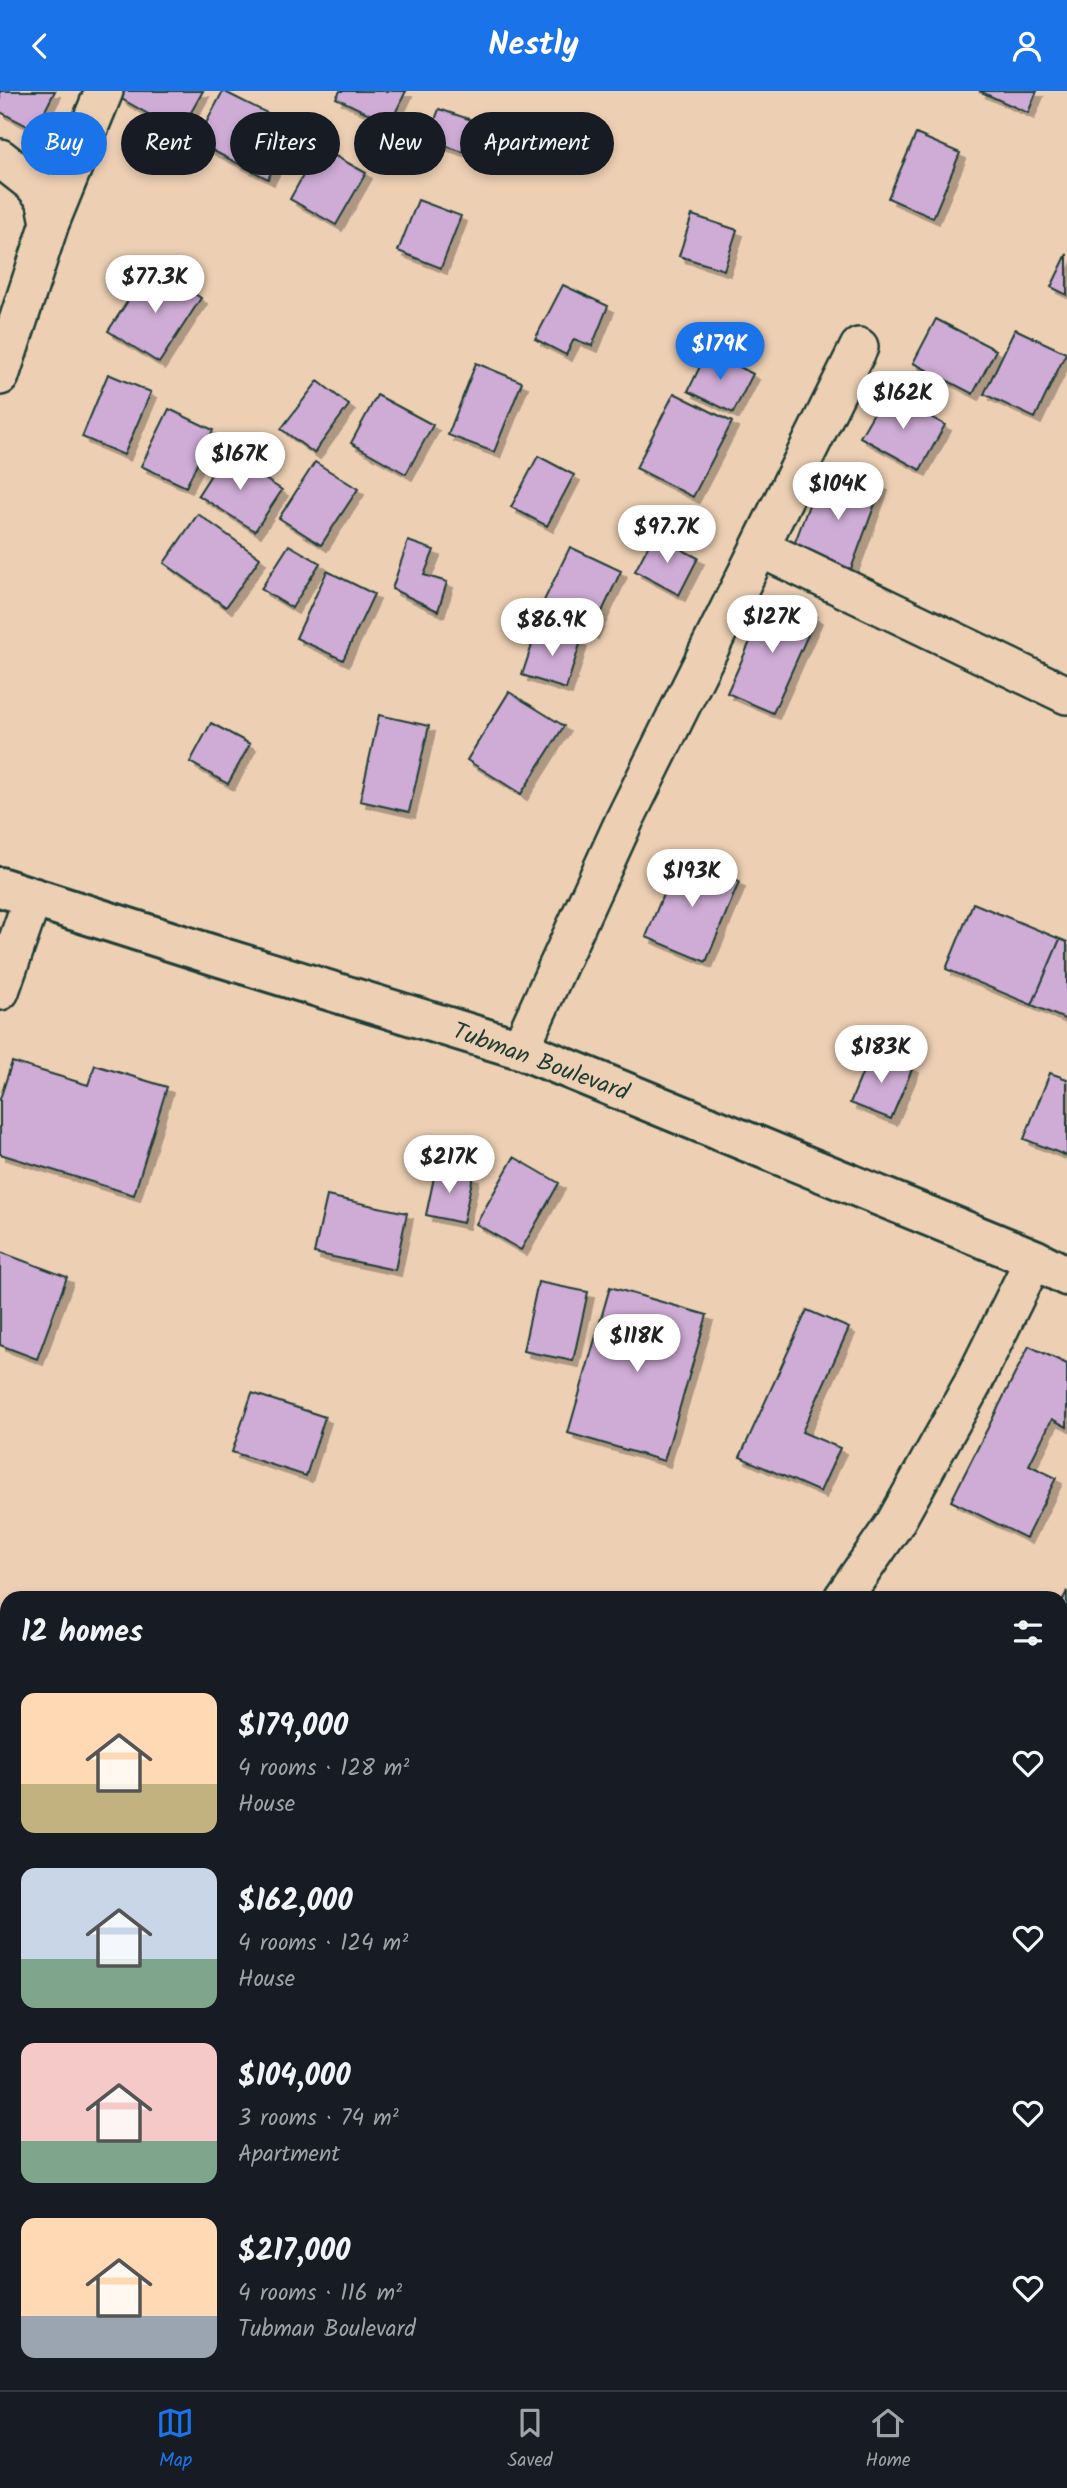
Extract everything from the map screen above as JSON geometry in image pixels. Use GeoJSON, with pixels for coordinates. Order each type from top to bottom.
{"type":"FeatureCollection","features":[{"type":"Feature","properties":{"kind":"highway","name":"Tubman Boulevard"},"geometry":{"type":"LineString","coordinates":[[17,892],[520,1049],[1034,1259],[1067,1276]]}},
{"type":"Feature","properties":{"kind":"street"},"geometry":{"type":"LineString","coordinates":[[0,376],[50,223],[104,91]]}},
{"type":"Feature","properties":{"kind":"street"},"geometry":{"type":"LineString","coordinates":[[0,158],[33,184],[45,198],[50,223]]}},
{"type":"Feature","properties":{"kind":"street"},"geometry":{"type":"LineString","coordinates":[[520,1049],[625,819],[859,347]]}},
{"type":"Feature","properties":{"kind":"street"},"geometry":{"type":"LineString","coordinates":[[760,548],[1067,695]]}},
{"type":"Feature","properties":{"kind":"street"},"geometry":{"type":"LineString","coordinates":[[0,991],[17,892]]}},
{"type":"Feature","properties":{"kind":"street"},"geometry":{"type":"LineString","coordinates":[[848,1591],[895,1523],[972,1385],[1034,1259]]}},
{"type":"Feature","properties":{"kind":"building"},"geometry":{"type":"Polygon","coordinates":[[[0,91],[55,91],[44,112],[21,112],[21,123],[0,112],[0,91]]]}},
{"type":"Feature","properties":{"kind":"building"},"geometry":{"type":"Polygon","coordinates":[[[124,91],[203,91],[191,112],[145,112],[120,98],[124,91]]]}},
{"type":"Feature","properties":{"kind":"building"},"geometry":{"type":"Polygon","coordinates":[[[223,91],[265,112],[230,112],[230,159],[216,152],[216,112],[212,112],[223,91]]]}},
{"type":"Feature","properties":{"kind":"building"},"geometry":{"type":"Polygon","coordinates":[[[340,91],[406,91],[396,112],[365,112],[336,98],[340,91]]]}},
{"type":"Feature","properties":{"kind":"building"},"geometry":{"type":"Polygon","coordinates":[[[979,91],[1037,91],[1028,113],[979,91]]]}},
{"type":"Feature","properties":{"kind":"building"},"geometry":{"type":"Polygon","coordinates":[[[439,109],[460,116],[460,151],[446,146],[446,112],[438,112],[439,109]]]}},
{"type":"Feature","properties":{"kind":"building"},"geometry":{"type":"Polygon","coordinates":[[[916,134],[960,153],[933,218],[888,198],[916,134]]]}},
{"type":"Feature","properties":{"kind":"building"},"geometry":{"type":"Polygon","coordinates":[[[340,159],[354,166],[354,175],[365,175],[336,225],[290,199],[303,175],[340,175],[340,159]]]}},
{"type":"Feature","properties":{"kind":"building"},"geometry":{"type":"Polygon","coordinates":[[[418,200],[461,216],[441,268],[398,251],[418,200]]]}},
{"type":"Feature","properties":{"kind":"building"},"geometry":{"type":"Polygon","coordinates":[[[692,215],[737,230],[724,270],[679,256],[692,215]]]}},
{"type":"Feature","properties":{"kind":"building"},"geometry":{"type":"Polygon","coordinates":[[[1067,254],[1067,295],[1051,287],[1067,254]]]}},
{"type":"Feature","properties":{"kind":"building"},"geometry":{"type":"Polygon","coordinates":[[[151,266],[201,298],[159,363],[108,331],[151,266]]]}},
{"type":"Feature","properties":{"kind":"building"},"geometry":{"type":"Polygon","coordinates":[[[563,285],[608,306],[592,346],[574,339],[566,355],[535,339],[563,285]]]}},
{"type":"Feature","properties":{"kind":"building"},"geometry":{"type":"Polygon","coordinates":[[[936,319],[996,350],[973,394],[913,363],[936,319]]]}},
{"type":"Feature","properties":{"kind":"building"},"geometry":{"type":"Polygon","coordinates":[[[1015,329],[1066,353],[1035,418],[984,394],[1015,329]]]}},
{"type":"Feature","properties":{"kind":"building"},"geometry":{"type":"Polygon","coordinates":[[[708,350],[753,374],[733,413],[688,391],[708,350]]]}},
{"type":"Feature","properties":{"kind":"building"},"geometry":{"type":"Polygon","coordinates":[[[476,363],[522,382],[494,452],[448,435],[476,363]]]}},
{"type":"Feature","properties":{"kind":"building"},"geometry":{"type":"Polygon","coordinates":[[[108,374],[151,392],[124,455],[82,437],[108,374]]]}},
{"type":"Feature","properties":{"kind":"building"},"geometry":{"type":"Polygon","coordinates":[[[318,381],[349,405],[314,453],[281,429],[318,381]]]}},
{"type":"Feature","properties":{"kind":"building"},"geometry":{"type":"Polygon","coordinates":[[[886,392],[945,425],[920,470],[860,437],[886,392]]]}},
{"type":"Feature","properties":{"kind":"building"},"geometry":{"type":"Polygon","coordinates":[[[674,393],[732,422],[693,497],[636,468],[674,393]]]}},
{"type":"Feature","properties":{"kind":"building"},"geometry":{"type":"Polygon","coordinates":[[[377,395],[433,425],[406,474],[351,443],[377,395]]]}},
{"type":"Feature","properties":{"kind":"building"},"geometry":{"type":"Polygon","coordinates":[[[169,409],[213,430],[186,487],[141,466],[169,409]]]}},
{"type":"Feature","properties":{"kind":"building"},"geometry":{"type":"Polygon","coordinates":[[[225,453],[282,490],[255,531],[198,495],[225,453]]]}},
{"type":"Feature","properties":{"kind":"building"},"geometry":{"type":"Polygon","coordinates":[[[538,456],[574,475],[547,526],[511,507],[538,456]]]}},
{"type":"Feature","properties":{"kind":"building"},"geometry":{"type":"Polygon","coordinates":[[[315,462],[358,489],[321,545],[279,518],[315,462]]]}},
{"type":"Feature","properties":{"kind":"building"},"geometry":{"type":"Polygon","coordinates":[[[850,472],[882,485],[851,569],[792,550],[815,489],[838,498],[850,472]]]}},
{"type":"Feature","properties":{"kind":"building"},"geometry":{"type":"Polygon","coordinates":[[[198,514],[260,558],[226,607],[164,563],[198,514]]]}},
{"type":"Feature","properties":{"kind":"building"},"geometry":{"type":"Polygon","coordinates":[[[654,535],[698,558],[679,595],[635,571],[654,535]]]}},
{"type":"Feature","properties":{"kind":"building"},"geometry":{"type":"Polygon","coordinates":[[[408,541],[434,550],[424,575],[447,582],[438,611],[392,589],[408,541]]]}},
{"type":"Feature","properties":{"kind":"building"},"geometry":{"type":"Polygon","coordinates":[[[289,545],[320,563],[292,608],[261,589],[289,545]]]}},
{"type":"Feature","properties":{"kind":"building"},"geometry":{"type":"Polygon","coordinates":[[[570,547],[621,571],[592,633],[540,609],[570,547]]]}},
{"type":"Feature","properties":{"kind":"building"},"geometry":{"type":"Polygon","coordinates":[[[327,571],[374,594],[343,660],[296,638],[327,571]]]}},
{"type":"Feature","properties":{"kind":"building"},"geometry":{"type":"Polygon","coordinates":[[[770,597],[816,617],[773,713],[727,693],[770,597]]]}},
{"type":"Feature","properties":{"kind":"building"},"geometry":{"type":"Polygon","coordinates":[[[538,627],[581,641],[566,689],[522,675],[538,627]]]}},
{"type":"Feature","properties":{"kind":"building"},"geometry":{"type":"Polygon","coordinates":[[[509,692],[564,726],[521,794],[467,760],[509,692]]]}},
{"type":"Feature","properties":{"kind":"building"},"geometry":{"type":"Polygon","coordinates":[[[379,715],[429,726],[409,812],[360,801],[379,715]]]}},
{"type":"Feature","properties":{"kind":"building"},"geometry":{"type":"Polygon","coordinates":[[[211,723],[250,744],[228,784],[190,762],[211,723]]]}},
{"type":"Feature","properties":{"kind":"building"},"geometry":{"type":"Polygon","coordinates":[[[678,857],[739,882],[706,962],[646,937],[678,857]]]}},
{"type":"Feature","properties":{"kind":"building"},"geometry":{"type":"Polygon","coordinates":[[[973,903],[1060,939],[1032,1005],[946,969],[973,903]]]}},
{"type":"Feature","properties":{"kind":"building"},"geometry":{"type":"Polygon","coordinates":[[[1060,939],[1067,942],[1067,1020],[1032,1005],[1060,939]]]}},
{"type":"Feature","properties":{"kind":"building"},"geometry":{"type":"Polygon","coordinates":[[[872,1050],[913,1067],[891,1119],[850,1103],[872,1050]]]}},
{"type":"Feature","properties":{"kind":"building"},"geometry":{"type":"Polygon","coordinates":[[[12,1062],[88,1085],[95,1065],[167,1087],[134,1195],[0,1154],[0,1099],[12,1062]]]}},
{"type":"Feature","properties":{"kind":"building"},"geometry":{"type":"Polygon","coordinates":[[[1050,1073],[1067,1079],[1067,1156],[1024,1139],[1050,1073]]]}},
{"type":"Feature","properties":{"kind":"building"},"geometry":{"type":"Polygon","coordinates":[[[514,1157],[559,1183],[521,1250],[476,1224],[514,1157]]]}},
{"type":"Feature","properties":{"kind":"building"},"geometry":{"type":"Polygon","coordinates":[[[436,1168],[473,1176],[463,1223],[426,1215],[436,1168]]]}},
{"type":"Feature","properties":{"kind":"building"},"geometry":{"type":"Polygon","coordinates":[[[327,1196],[407,1213],[395,1270],[314,1253],[327,1196]]]}},
{"type":"Feature","properties":{"kind":"building"},"geometry":{"type":"Polygon","coordinates":[[[0,1252],[67,1277],[37,1359],[0,1345],[0,1252]]]}},
{"type":"Feature","properties":{"kind":"building"},"geometry":{"type":"Polygon","coordinates":[[[538,1282],[588,1292],[573,1361],[523,1351],[538,1282]]]}},
{"type":"Feature","properties":{"kind":"building"},"geometry":{"type":"Polygon","coordinates":[[[610,1287],[707,1315],[664,1461],[568,1433],[610,1287]]]}},
{"type":"Feature","properties":{"kind":"building"},"geometry":{"type":"Polygon","coordinates":[[[807,1310],[849,1328],[802,1432],[840,1448],[820,1492],[740,1457],[807,1310]]]}},
{"type":"Feature","properties":{"kind":"building"},"geometry":{"type":"Polygon","coordinates":[[[1029,1346],[1067,1364],[1067,1427],[1052,1419],[1029,1465],[1056,1478],[1026,1538],[951,1501],[1029,1346]]]}},
{"type":"Feature","properties":{"kind":"building"},"geometry":{"type":"Polygon","coordinates":[[[252,1393],[325,1417],[306,1476],[232,1452],[252,1393]]]}}]}
